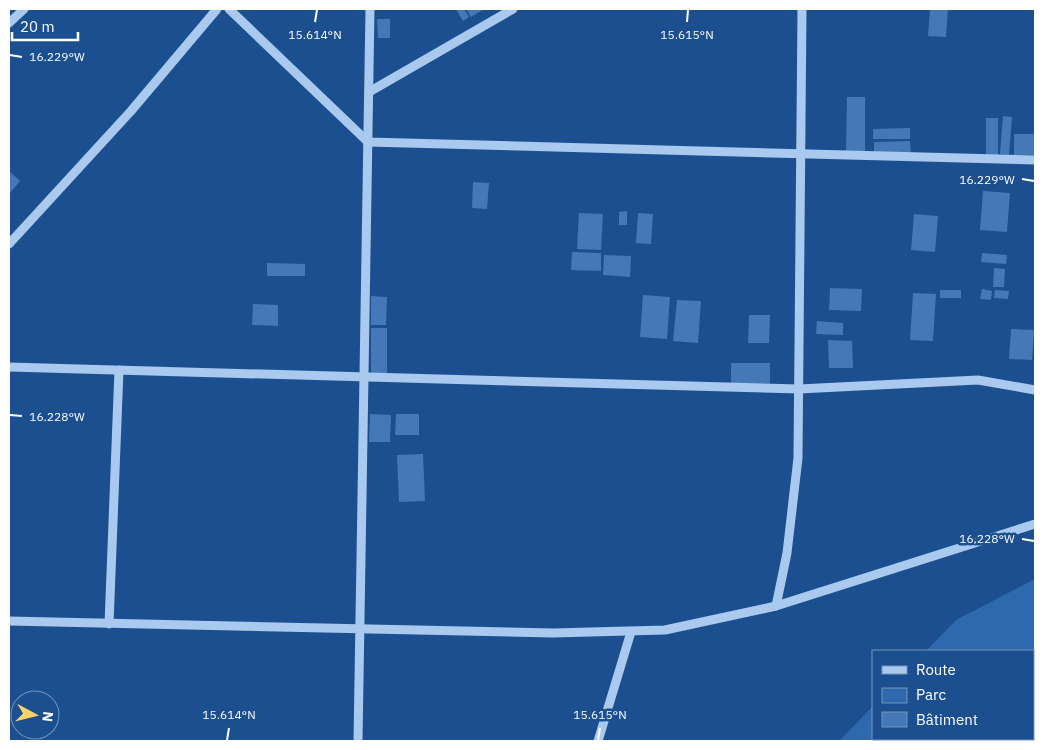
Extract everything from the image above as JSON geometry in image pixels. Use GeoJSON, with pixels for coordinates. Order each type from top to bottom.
{"type":"FeatureCollection","features":[{"type":"Feature","properties":{"kind":"street"},"geometry":{"type":"LineString","coordinates":[[9,23],[24,9]]}},
{"type":"Feature","properties":{"kind":"street"},"geometry":{"type":"LineString","coordinates":[[9,244],[131,110],[217,9]]}},
{"type":"Feature","properties":{"kind":"street"},"geometry":{"type":"LineString","coordinates":[[229,9],[368,142],[1035,160]]}},
{"type":"Feature","properties":{"kind":"street"},"geometry":{"type":"LineString","coordinates":[[358,741],[370,9]]}},
{"type":"Feature","properties":{"kind":"street"},"geometry":{"type":"LineString","coordinates":[[370,92],[512,9]]}},
{"type":"Feature","properties":{"kind":"street"},"geometry":{"type":"LineString","coordinates":[[776,606],[787,553],[798,458],[799,154],[802,9]]}},
{"type":"Feature","properties":{"kind":"street"},"geometry":{"type":"LineString","coordinates":[[9,367],[799,389],[978,380],[1035,390]]}},
{"type":"Feature","properties":{"kind":"street"},"geometry":{"type":"LineString","coordinates":[[109,624],[119,370]]}},
{"type":"Feature","properties":{"kind":"street"},"geometry":{"type":"LineString","coordinates":[[9,621],[553,633],[666,630],[776,606],[1035,524]]}},
{"type":"Feature","properties":{"kind":"street"},"geometry":{"type":"LineString","coordinates":[[598,741],[631,632]]}},
{"type":"Feature","properties":{"kind":"green space"},"geometry":{"type":"Polygon","coordinates":[[[1035,579],[1035,741],[839,741],[872,707],[872,740],[1034,740],[1034,650],[927,650],[956,620],[1035,579]]]}},
{"type":"Feature","properties":{"kind":"building"},"geometry":{"type":"Polygon","coordinates":[[[456,9],[464,9],[469,17],[463,21],[456,9]]]}},
{"type":"Feature","properties":{"kind":"building"},"geometry":{"type":"Polygon","coordinates":[[[466,9],[484,9],[471,17],[466,9]]]}},
{"type":"Feature","properties":{"kind":"building"},"geometry":{"type":"Polygon","coordinates":[[[930,9],[948,9],[946,37],[928,36],[930,9]]]}},
{"type":"Feature","properties":{"kind":"building"},"geometry":{"type":"Polygon","coordinates":[[[377,19],[390,19],[390,38],[378,38],[377,19]]]}},
{"type":"Feature","properties":{"kind":"building"},"geometry":{"type":"Polygon","coordinates":[[[847,97],[865,97],[865,151],[846,151],[847,97]]]}},
{"type":"Feature","properties":{"kind":"building"},"geometry":{"type":"Polygon","coordinates":[[[1003,116],[1012,117],[1009,155],[1000,154],[1003,116]]]}},
{"type":"Feature","properties":{"kind":"building"},"geometry":{"type":"Polygon","coordinates":[[[986,118],[998,118],[998,155],[986,155],[986,118]]]}},
{"type":"Feature","properties":{"kind":"building"},"geometry":{"type":"Polygon","coordinates":[[[910,128],[910,139],[873,139],[873,129],[910,128]]]}},
{"type":"Feature","properties":{"kind":"building"},"geometry":{"type":"Polygon","coordinates":[[[1014,134],[1035,134],[1035,155],[1014,155],[1014,134]]]}},
{"type":"Feature","properties":{"kind":"building"},"geometry":{"type":"Polygon","coordinates":[[[910,141],[911,154],[874,155],[874,142],[910,141]]]}},
{"type":"Feature","properties":{"kind":"building"},"geometry":{"type":"Polygon","coordinates":[[[9,171],[20,181],[9,194],[9,171]]]}},
{"type":"Feature","properties":{"kind":"building"},"geometry":{"type":"Polygon","coordinates":[[[473,182],[489,183],[487,209],[472,208],[473,182]]]}},
{"type":"Feature","properties":{"kind":"building"},"geometry":{"type":"Polygon","coordinates":[[[983,191],[1010,193],[1007,232],[980,230],[983,191]]]}},
{"type":"Feature","properties":{"kind":"building"},"geometry":{"type":"Polygon","coordinates":[[[627,211],[627,225],[619,225],[619,212],[627,211]]]}},
{"type":"Feature","properties":{"kind":"building"},"geometry":{"type":"Polygon","coordinates":[[[579,213],[603,214],[601,250],[577,249],[579,213]]]}},
{"type":"Feature","properties":{"kind":"building"},"geometry":{"type":"Polygon","coordinates":[[[638,213],[653,214],[651,244],[636,243],[638,213]]]}},
{"type":"Feature","properties":{"kind":"building"},"geometry":{"type":"Polygon","coordinates":[[[914,214],[938,216],[935,252],[911,250],[914,214]]]}},
{"type":"Feature","properties":{"kind":"building"},"geometry":{"type":"Polygon","coordinates":[[[572,252],[601,253],[601,271],[571,270],[572,252]]]}},
{"type":"Feature","properties":{"kind":"building"},"geometry":{"type":"Polygon","coordinates":[[[982,253],[1007,255],[1006,264],[981,262],[982,253]]]}},
{"type":"Feature","properties":{"kind":"building"},"geometry":{"type":"Polygon","coordinates":[[[604,255],[631,256],[630,277],[603,275],[604,255]]]}},
{"type":"Feature","properties":{"kind":"building"},"geometry":{"type":"Polygon","coordinates":[[[267,263],[305,264],[305,276],[267,276],[267,263]]]}},
{"type":"Feature","properties":{"kind":"building"},"geometry":{"type":"Polygon","coordinates":[[[994,268],[1005,269],[1004,287],[993,287],[994,268]]]}},
{"type":"Feature","properties":{"kind":"building"},"geometry":{"type":"Polygon","coordinates":[[[830,288],[862,289],[861,311],[829,310],[830,288]]]}},
{"type":"Feature","properties":{"kind":"building"},"geometry":{"type":"Polygon","coordinates":[[[982,289],[992,291],[991,300],[980,299],[982,289]]]}},
{"type":"Feature","properties":{"kind":"building"},"geometry":{"type":"Polygon","coordinates":[[[940,290],[961,290],[961,298],[940,298],[940,290]]]}},
{"type":"Feature","properties":{"kind":"building"},"geometry":{"type":"Polygon","coordinates":[[[995,290],[1009,291],[1008,299],[994,298],[995,290]]]}},
{"type":"Feature","properties":{"kind":"building"},"geometry":{"type":"Polygon","coordinates":[[[913,293],[936,294],[933,341],[910,340],[913,293]]]}},
{"type":"Feature","properties":{"kind":"building"},"geometry":{"type":"Polygon","coordinates":[[[643,295],[670,297],[667,339],[640,337],[643,295]]]}},
{"type":"Feature","properties":{"kind":"building"},"geometry":{"type":"Polygon","coordinates":[[[371,296],[387,297],[386,325],[371,325],[371,296]]]}},
{"type":"Feature","properties":{"kind":"building"},"geometry":{"type":"Polygon","coordinates":[[[677,300],[701,301],[698,343],[673,341],[677,300]]]}},
{"type":"Feature","properties":{"kind":"building"},"geometry":{"type":"Polygon","coordinates":[[[253,304],[278,305],[278,326],[252,325],[253,304]]]}},
{"type":"Feature","properties":{"kind":"building"},"geometry":{"type":"Polygon","coordinates":[[[749,315],[770,315],[769,343],[748,343],[749,315]]]}},
{"type":"Feature","properties":{"kind":"building"},"geometry":{"type":"Polygon","coordinates":[[[817,321],[843,323],[843,335],[816,334],[817,321]]]}},
{"type":"Feature","properties":{"kind":"building"},"geometry":{"type":"Polygon","coordinates":[[[371,328],[387,328],[387,377],[371,376],[371,328]]]}},
{"type":"Feature","properties":{"kind":"building"},"geometry":{"type":"Polygon","coordinates":[[[1011,329],[1034,330],[1032,360],[1009,359],[1011,329]]]}},
{"type":"Feature","properties":{"kind":"building"},"geometry":{"type":"Polygon","coordinates":[[[828,340],[852,341],[853,368],[829,368],[828,340]]]}},
{"type":"Feature","properties":{"kind":"building"},"geometry":{"type":"Polygon","coordinates":[[[731,363],[770,363],[770,384],[731,383],[731,363]]]}},
{"type":"Feature","properties":{"kind":"building"},"geometry":{"type":"Polygon","coordinates":[[[370,414],[391,415],[390,442],[369,442],[370,414]]]}},
{"type":"Feature","properties":{"kind":"building"},"geometry":{"type":"Polygon","coordinates":[[[396,414],[419,414],[419,435],[395,435],[396,414]]]}},
{"type":"Feature","properties":{"kind":"building"},"geometry":{"type":"Polygon","coordinates":[[[423,454],[425,501],[399,502],[397,455],[423,454]]]}}]}
